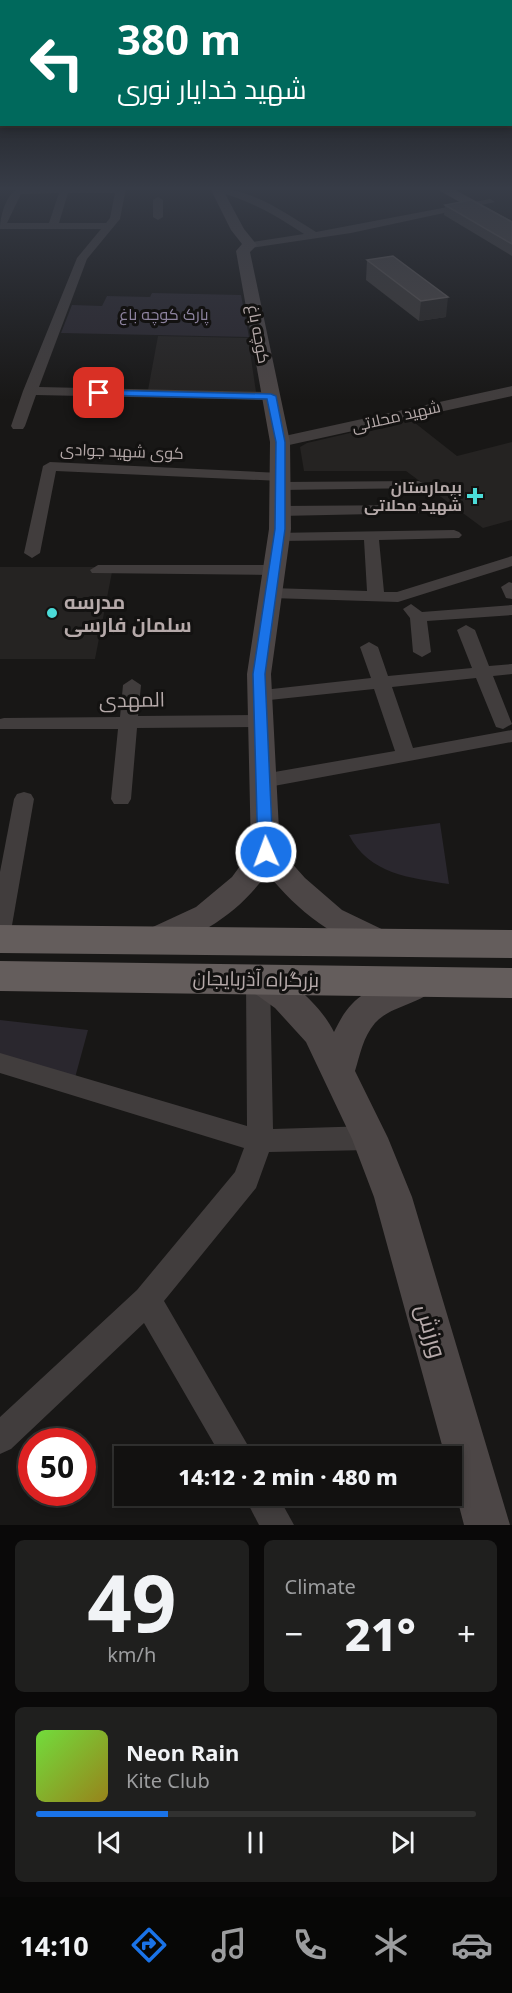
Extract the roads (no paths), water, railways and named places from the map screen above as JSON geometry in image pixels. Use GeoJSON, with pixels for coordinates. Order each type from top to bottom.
{"type":"FeatureCollection","features":[{"type":"Feature","properties":{"kind":"highway","name":"بزرگراه آذربایجان"},"geometry":{"type":"LineString","coordinates":[[0,939],[512,944]]}},
{"type":"Feature","properties":{"kind":"highway","name":"بزرگراه آذربایجان"},"geometry":{"type":"LineString","coordinates":[[0,976],[512,983]]}},
{"type":"Feature","properties":{"kind":"main road","name":"کوچه باغ"},"geometry":{"type":"LineString","coordinates":[[245,259],[280,442],[279,536],[259,674],[266,852]]}},
{"type":"Feature","properties":{"kind":"main road"},"geometry":{"type":"LineString","coordinates":[[153,940],[207,915],[243,885],[266,852],[294,886],[331,918],[383,943]]}},
{"type":"Feature","properties":{"kind":"main road","name":"ورزش"},"geometry":{"type":"LineString","coordinates":[[258,979],[287,999],[318,1033],[370,1138],[393,1197],[486,1525]]}},
{"type":"Feature","properties":{"kind":"main road"},"geometry":{"type":"LineString","coordinates":[[338,1070],[347,1039],[357,1018],[374,1003],[425,982]]}},
{"type":"Feature","properties":{"kind":"street"},"geometry":{"type":"LineString","coordinates":[[18,426],[29,391],[82,259]]}},
{"type":"Feature","properties":{"kind":"street"},"geometry":{"type":"LineString","coordinates":[[29,391],[271,396]]}},
{"type":"Feature","properties":{"kind":"street","name":"شهید محلاتی"},"geometry":{"type":"LineString","coordinates":[[280,442],[512,391]]}},
{"type":"Feature","properties":{"kind":"street","name":"کوی شهید جوادی"},"geometry":{"type":"LineString","coordinates":[[32,553],[50,466],[281,481]]}},
{"type":"Feature","properties":{"kind":"street"},"geometry":{"type":"LineString","coordinates":[[281,481],[419,486]]}},
{"type":"Feature","properties":{"kind":"street"},"geometry":{"type":"LineString","coordinates":[[280,511],[417,510]]}},
{"type":"Feature","properties":{"kind":"street"},"geometry":{"type":"LineString","coordinates":[[371,535],[376,596]]}},
{"type":"Feature","properties":{"kind":"street"},"geometry":{"type":"LineString","coordinates":[[279,536],[454,535]]}},
{"type":"Feature","properties":{"kind":"street"},"geometry":{"type":"LineString","coordinates":[[271,593],[398,597],[512,561]]}},
{"type":"Feature","properties":{"kind":"street"},"geometry":{"type":"LineString","coordinates":[[98,570],[274,570]]}},
{"type":"Feature","properties":{"kind":"street"},"geometry":{"type":"LineString","coordinates":[[398,597],[418,617],[422,652]]}},
{"type":"Feature","properties":{"kind":"street"},"geometry":{"type":"LineString","coordinates":[[418,617],[512,610]]}},
{"type":"Feature","properties":{"kind":"street"},"geometry":{"type":"LineString","coordinates":[[263,781],[406,755],[508,730],[466,630]]}},
{"type":"Feature","properties":{"kind":"street"},"geometry":{"type":"LineString","coordinates":[[369,647],[406,755]]}},
{"type":"Feature","properties":{"kind":"street"},"geometry":{"type":"LineString","coordinates":[[260,695],[512,669]]}},
{"type":"Feature","properties":{"kind":"street"},"geometry":{"type":"LineString","coordinates":[[121,800],[132,685]]}},
{"type":"Feature","properties":{"kind":"street","name":"المهدی"},"geometry":{"type":"LineString","coordinates":[[4,724],[261,721]]}},
{"type":"Feature","properties":{"kind":"street"},"geometry":{"type":"LineString","coordinates":[[0,931],[24,799]]}},
{"type":"Feature","properties":{"kind":"street"},"geometry":{"type":"LineString","coordinates":[[0,1438],[147,1300],[246,1179],[260,1141],[258,979]]}},
{"type":"Feature","properties":{"kind":"street"},"geometry":{"type":"LineString","coordinates":[[0,1063],[260,1141],[370,1138]]}},
{"type":"Feature","properties":{"kind":"street"},"geometry":{"type":"LineString","coordinates":[[147,1300],[232,1446]]}},
{"type":"Feature","properties":{"kind":"street"},"geometry":{"type":"LineString","coordinates":[[266,1506],[277,1525]]}},
{"type":"Feature","properties":{"kind":"place","name":"بیمارستان شهید محلاتی"},"geometry":{"type":"Point","coordinates":[475,496]}},
{"type":"Feature","properties":{"kind":"place","name":"مدرسه سلمان فارسی"},"geometry":{"type":"Point","coordinates":[52,613]}},
{"type":"Feature","properties":{"kind":"park label","name":"پارک کوچه باغ"},"geometry":{"type":"Point","coordinates":[164,314]}}]}
